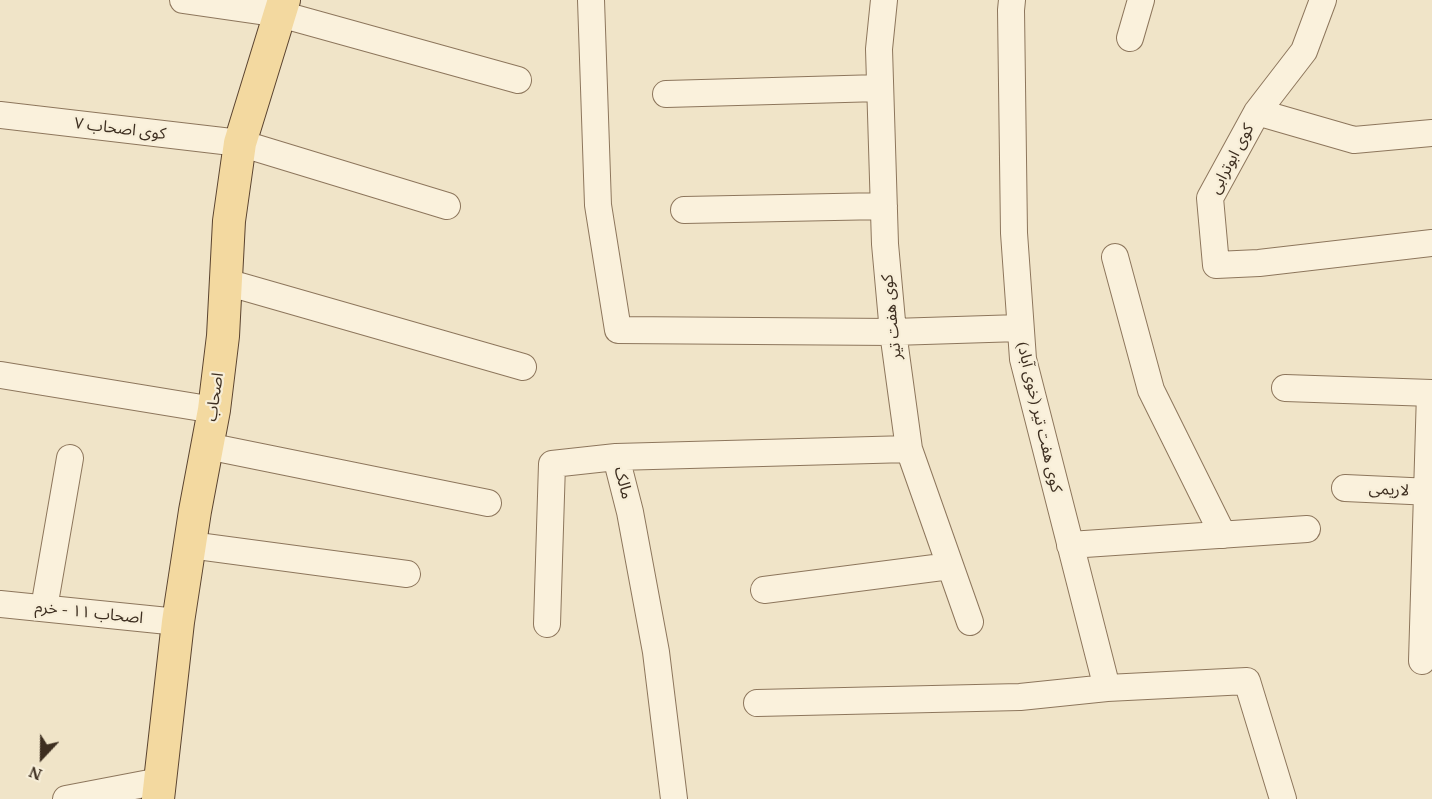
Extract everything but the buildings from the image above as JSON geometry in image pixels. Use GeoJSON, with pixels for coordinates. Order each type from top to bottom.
{"type":"FeatureCollection","features":[{"type":"Feature","properties":{"kind":"main road","name":"اصحاب"},"geometry":{"type":"LineString","coordinates":[[159,790],[189,545],[214,411],[223,336],[229,221],[240,143],[282,7]]}},
{"type":"Feature","properties":{"kind":"street"},"geometry":{"type":"LineString","coordinates":[[183,0],[282,7],[518,80]]}},
{"type":"Feature","properties":{"kind":"street"},"geometry":{"type":"LineString","coordinates":[[591,0],[598,205],[618,330],[893,332],[1020,328]]}},
{"type":"Feature","properties":{"kind":"street","name":"کوی هفت تیر"},"geometry":{"type":"LineString","coordinates":[[884,0],[879,49],[885,244],[893,332],[909,448],[970,622]]}},
{"type":"Feature","properties":{"kind":"street","name":"کوی هفت تیر (خوی آباد)"},"geometry":{"type":"LineString","coordinates":[[1012,0],[1014,232],[1023,359],[1107,688]]}},
{"type":"Feature","properties":{"kind":"street"},"geometry":{"type":"LineString","coordinates":[[1130,38],[1141,0]]}},
{"type":"Feature","properties":{"kind":"street","name":"کوی ابوترابی"},"geometry":{"type":"LineString","coordinates":[[1323,0],[1304,51],[1257,112],[1210,198],[1216,265],[1259,263],[1432,243]]}},
{"type":"Feature","properties":{"kind":"street"},"geometry":{"type":"LineString","coordinates":[[666,94],[880,88]]}},
{"type":"Feature","properties":{"kind":"street"},"geometry":{"type":"LineString","coordinates":[[1257,112],[1354,140],[1432,133]]}},
{"type":"Feature","properties":{"kind":"street","name":"کوی اصحاب ۷"},"geometry":{"type":"LineString","coordinates":[[0,115],[240,143],[447,206]]}},
{"type":"Feature","properties":{"kind":"street"},"geometry":{"type":"LineString","coordinates":[[684,210],[884,206]]}},
{"type":"Feature","properties":{"kind":"street"},"geometry":{"type":"LineString","coordinates":[[1115,257],[1151,390],[1223,535]]}},
{"type":"Feature","properties":{"kind":"street"},"geometry":{"type":"LineString","coordinates":[[226,282],[523,367]]}},
{"type":"Feature","properties":{"kind":"street"},"geometry":{"type":"LineString","coordinates":[[2,375],[214,411]]}},
{"type":"Feature","properties":{"kind":"street"},"geometry":{"type":"LineString","coordinates":[[1285,388],[1431,393],[1422,661]]}},
{"type":"Feature","properties":{"kind":"street"},"geometry":{"type":"LineString","coordinates":[[207,446],[488,503]]}},
{"type":"Feature","properties":{"kind":"street","name":"مالک"},"geometry":{"type":"LineString","coordinates":[[674,799],[656,652],[630,512],[616,457],[909,448]]}},
{"type":"Feature","properties":{"kind":"street"},"geometry":{"type":"LineString","coordinates":[[547,624],[552,464],[616,457]]}},
{"type":"Feature","properties":{"kind":"street"},"geometry":{"type":"LineString","coordinates":[[44,608],[70,458]]}},
{"type":"Feature","properties":{"kind":"street","name":"لاریمی"},"geometry":{"type":"LineString","coordinates":[[1345,488],[1429,492]]}},
{"type":"Feature","properties":{"kind":"street"},"geometry":{"type":"LineString","coordinates":[[1071,545],[1307,530]]}},
{"type":"Feature","properties":{"kind":"street"},"geometry":{"type":"LineString","coordinates":[[189,545],[407,574]]}},
{"type":"Feature","properties":{"kind":"street"},"geometry":{"type":"LineString","coordinates":[[764,590],[950,566]]}},
{"type":"Feature","properties":{"kind":"street","name":"اصحاب ۱۱ - خرم"},"geometry":{"type":"LineString","coordinates":[[0,604],[178,621]]}},
{"type":"Feature","properties":{"kind":"street"},"geometry":{"type":"LineString","coordinates":[[757,703],[1020,697],[1107,688],[1246,681],[1283,799]]}},
{"type":"Feature","properties":{"kind":"street"},"geometry":{"type":"LineString","coordinates":[[66,799],[159,790]]}}]}
